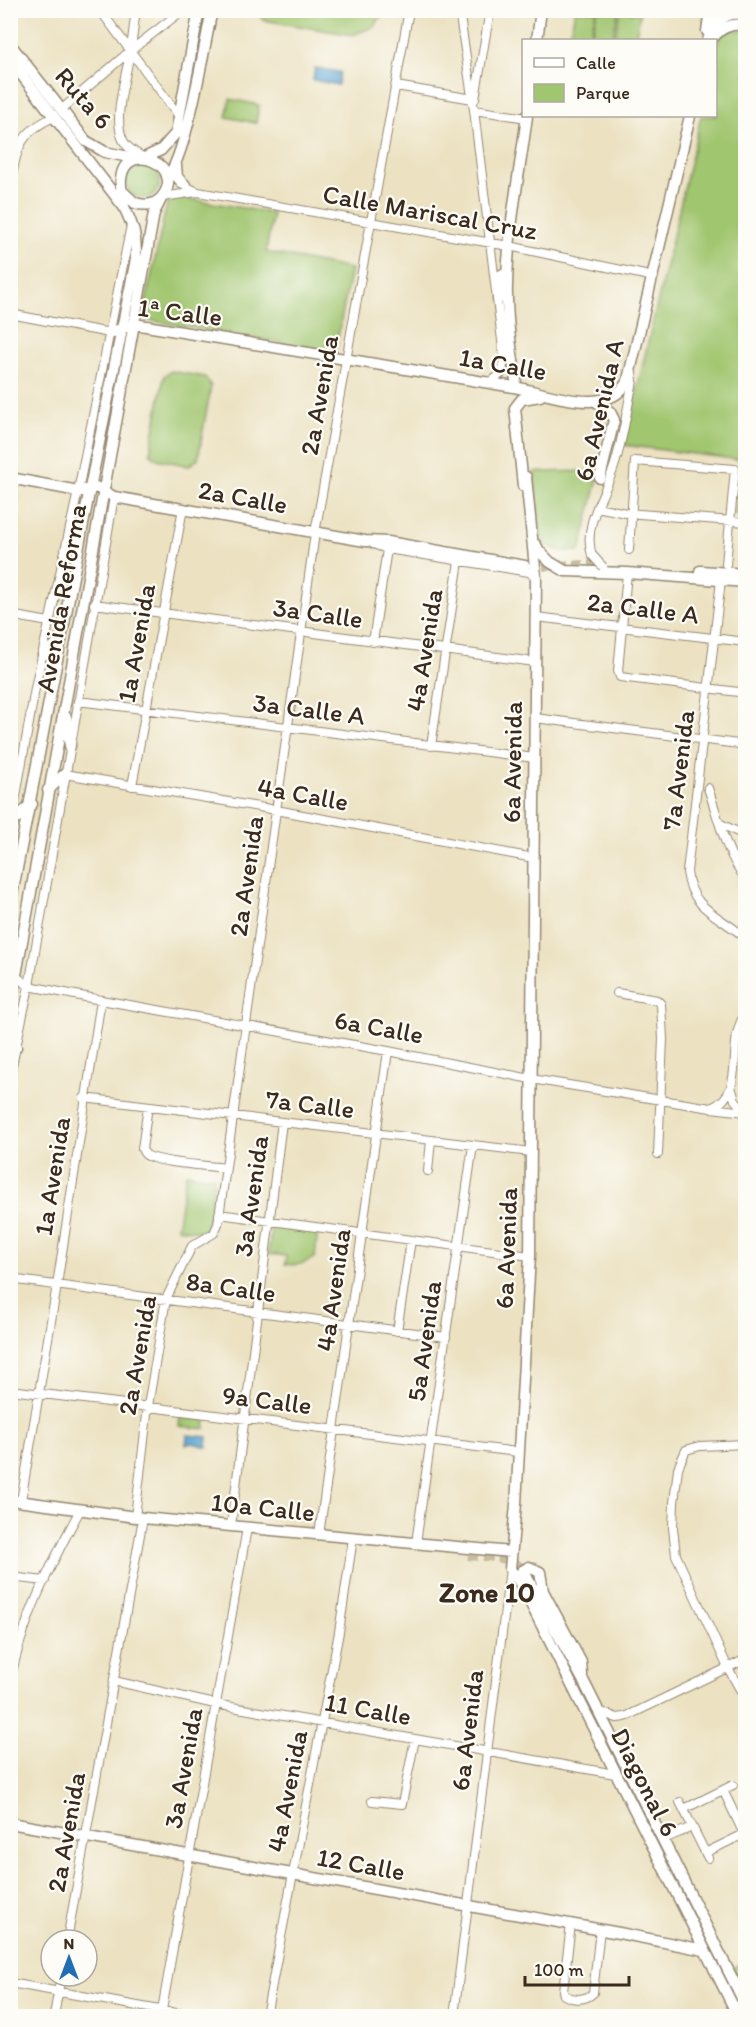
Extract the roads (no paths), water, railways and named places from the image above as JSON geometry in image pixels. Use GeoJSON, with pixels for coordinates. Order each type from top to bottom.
{"type":"FeatureCollection","features":[{"type":"Feature","properties":{"kind":"main road"},"geometry":{"type":"LineString","coordinates":[[124,207],[121,178],[126,166],[161,150],[173,138],[199,10]]}},
{"type":"Feature","properties":{"kind":"main road"},"geometry":{"type":"LineString","coordinates":[[109,187],[122,191],[130,200],[140,205],[152,203],[162,197],[167,177],[176,164],[189,117],[212,10]]}},
{"type":"Feature","properties":{"kind":"main road"},"geometry":{"type":"LineString","coordinates":[[537,39],[542,10]]}},
{"type":"Feature","properties":{"kind":"main road"},"geometry":{"type":"LineString","coordinates":[[708,39],[710,10]]}},
{"type":"Feature","properties":{"kind":"main road"},"geometry":{"type":"LineString","coordinates":[[708,39],[713,26],[721,17],[745,12]]}},
{"type":"Feature","properties":{"kind":"main road"},"geometry":{"type":"LineString","coordinates":[[709,39],[725,27],[734,24],[746,25]]}},
{"type":"Feature","properties":{"kind":"main road","name":"Ruta 6"},"geometry":{"type":"LineString","coordinates":[[10,44],[109,187]]}},
{"type":"Feature","properties":{"kind":"main road","name":"Ruta 6"},"geometry":{"type":"LineString","coordinates":[[10,60],[57,113],[94,147],[113,155],[141,158]]}},
{"type":"Feature","properties":{"kind":"main road"},"geometry":{"type":"LineString","coordinates":[[516,380],[507,305],[509,246],[527,117]]}},
{"type":"Feature","properties":{"kind":"main road","name":"6a Avenida A"},"geometry":{"type":"LineString","coordinates":[[632,366],[690,117]]}},
{"type":"Feature","properties":{"kind":"main road"},"geometry":{"type":"LineString","coordinates":[[141,158],[157,162],[167,177]]}},
{"type":"Feature","properties":{"kind":"main road"},"geometry":{"type":"LineString","coordinates":[[176,164],[177,177],[185,186]]}},
{"type":"Feature","properties":{"kind":"main road","name":"Avenida Reforma"},"geometry":{"type":"LineString","coordinates":[[10,905],[136,259],[135,230],[132,222],[109,187]]}},
{"type":"Feature","properties":{"kind":"main road","name":"Avenida Reforma"},"geometry":{"type":"LineString","coordinates":[[10,1008],[14,974],[22,951],[49,789],[154,213],[162,197]]}},
{"type":"Feature","properties":{"kind":"main road"},"geometry":{"type":"LineString","coordinates":[[498,298],[504,256],[509,246]]}},
{"type":"Feature","properties":{"kind":"main road","name":"1ª Calle"},"geometry":{"type":"LineString","coordinates":[[110,333],[134,324],[346,360]]}},
{"type":"Feature","properties":{"kind":"main road","name":"1a Calle"},"geometry":{"type":"LineString","coordinates":[[346,360],[597,402]]}},
{"type":"Feature","properties":{"kind":"main road"},"geometry":{"type":"LineString","coordinates":[[597,402],[620,393],[628,380],[632,366]]}},
{"type":"Feature","properties":{"kind":"main road"},"geometry":{"type":"LineString","coordinates":[[536,578],[532,568],[514,411],[522,399],[552,396]]}},
{"type":"Feature","properties":{"kind":"main road"},"geometry":{"type":"LineString","coordinates":[[597,402],[610,412],[614,420],[600,478]]}},
{"type":"Feature","properties":{"kind":"main road","name":"6a Avenida"},"geometry":{"type":"LineString","coordinates":[[510,1569],[530,1256],[534,858],[536,578],[520,417]]}},
{"type":"Feature","properties":{"kind":"main road"},"geometry":{"type":"LineString","coordinates":[[10,478],[89,493]]}},
{"type":"Feature","properties":{"kind":"main road","name":"2a Calle"},"geometry":{"type":"LineString","coordinates":[[89,493],[96,487],[103,495],[315,533],[365,541],[388,542],[525,566]]}},
{"type":"Feature","properties":{"kind":"main road"},"geometry":{"type":"LineString","coordinates":[[532,530],[539,551],[556,567],[565,571],[746,582]]}},
{"type":"Feature","properties":{"kind":"main road"},"geometry":{"type":"LineString","coordinates":[[603,566],[746,574]]}},
{"type":"Feature","properties":{"kind":"main road"},"geometry":{"type":"LineString","coordinates":[[43,655],[62,640]]}},
{"type":"Feature","properties":{"kind":"main road"},"geometry":{"type":"LineString","coordinates":[[64,706],[70,746]]}},
{"type":"Feature","properties":{"kind":"main road"},"geometry":{"type":"LineString","coordinates":[[11,824],[65,774]]}},
{"type":"Feature","properties":{"kind":"main road"},"geometry":{"type":"LineString","coordinates":[[10,955],[22,951]]}},
{"type":"Feature","properties":{"kind":"main road"},"geometry":{"type":"LineString","coordinates":[[10,1036],[16,1047]]}},
{"type":"Feature","properties":{"kind":"main road","name":"10a Calle"},"geometry":{"type":"LineString","coordinates":[[16,1501],[139,1518],[511,1552]]}},
{"type":"Feature","properties":{"kind":"main road"},"geometry":{"type":"LineString","coordinates":[[380,1541],[400,1548],[468,1555]]}},
{"type":"Feature","properties":{"kind":"main road"},"geometry":{"type":"LineString","coordinates":[[522,1586],[524,1569],[532,1567],[540,1572],[543,1591],[581,1662],[582,1678]]}},
{"type":"Feature","properties":{"kind":"main road","name":"Diagonal 6"},"geometry":{"type":"LineString","coordinates":[[510,1569],[522,1586],[738,2016]]}},
{"type":"Feature","properties":{"kind":"main road"},"geometry":{"type":"LineString","coordinates":[[524,1572],[582,1678]]}},
{"type":"Feature","properties":{"kind":"main road","name":"Diagonal 6"},"geometry":{"type":"LineString","coordinates":[[582,1678],[746,2006]]}},
{"type":"Feature","properties":{"kind":"main road","name":"12 Calle"},"geometry":{"type":"LineString","coordinates":[[10,1823],[600,1929],[704,1950]]}},
{"type":"Feature","properties":{"kind":"main road"},"geometry":{"type":"LineString","coordinates":[[674,1943],[689,1938],[694,1902]]}},
{"type":"Feature","properties":{"kind":"main road"},"geometry":{"type":"LineString","coordinates":[[729,1973],[736,1978],[746,1997]]}},
{"type":"Feature","properties":{"kind":"street"},"geometry":{"type":"LineString","coordinates":[[100,10],[179,116]]}},
{"type":"Feature","properties":{"kind":"street"},"geometry":{"type":"LineString","coordinates":[[136,10],[119,121],[125,144],[141,158]]}},
{"type":"Feature","properties":{"kind":"street"},"geometry":{"type":"LineString","coordinates":[[10,186],[20,143],[39,123],[57,113],[130,51],[183,10]]}},
{"type":"Feature","properties":{"kind":"street","name":"2a Avenida"},"geometry":{"type":"LineString","coordinates":[[69,1928],[114,1681],[139,1518],[148,1406],[166,1299],[192,1246],[214,1233],[218,1224],[248,1026],[315,533],[409,10]]}},
{"type":"Feature","properties":{"kind":"street"},"geometry":{"type":"LineString","coordinates":[[459,10],[474,106],[489,243],[498,298],[504,367],[502,374],[483,383]]}},
{"type":"Feature","properties":{"kind":"street"},"geometry":{"type":"LineString","coordinates":[[474,106],[489,10]]}},
{"type":"Feature","properties":{"kind":"street"},"geometry":{"type":"LineString","coordinates":[[396,86],[522,116]]}},
{"type":"Feature","properties":{"kind":"street","name":"Calle Mariscal Cruz"},"geometry":{"type":"LineString","coordinates":[[167,177],[198,192],[509,246],[654,277]]}},
{"type":"Feature","properties":{"kind":"street","name":"Calle Mariscal Cruz"},"geometry":{"type":"LineString","coordinates":[[162,197],[198,192]]}},
{"type":"Feature","properties":{"kind":"street"},"geometry":{"type":"LineString","coordinates":[[11,824],[14,780],[78,491],[132,222]]}},
{"type":"Feature","properties":{"kind":"street","name":"1ª Calle"},"geometry":{"type":"LineString","coordinates":[[10,314],[110,333]]}},
{"type":"Feature","properties":{"kind":"street","name":"6a Avenida A"},"geometry":{"type":"LineString","coordinates":[[623,573],[603,566],[592,555],[589,542],[597,507],[614,467],[633,381],[632,366]]}},
{"type":"Feature","properties":{"kind":"street"},"geometry":{"type":"LineString","coordinates":[[629,550],[635,461],[735,469],[726,564]]}},
{"type":"Feature","properties":{"kind":"street"},"geometry":{"type":"LineString","coordinates":[[10,1075],[29,986],[114,497]]}},
{"type":"Feature","properties":{"kind":"street"},"geometry":{"type":"LineString","coordinates":[[597,507],[632,513],[746,522]]}},
{"type":"Feature","properties":{"kind":"street","name":"1a Avenida"},"geometry":{"type":"LineString","coordinates":[[132,786],[183,508]]}},
{"type":"Feature","properties":{"kind":"street","name":"2a Calle"},"geometry":{"type":"LineString","coordinates":[[365,541],[387,549],[529,572],[536,578]]}},
{"type":"Feature","properties":{"kind":"street"},"geometry":{"type":"LineString","coordinates":[[373,642],[387,549]]}},
{"type":"Feature","properties":{"kind":"street","name":"4a Avenida"},"geometry":{"type":"LineString","coordinates":[[431,746],[459,561]]}},
{"type":"Feature","properties":{"kind":"street"},"geometry":{"type":"LineString","coordinates":[[623,573],[618,671],[621,677],[746,693]]}},
{"type":"Feature","properties":{"kind":"street","name":"7a Avenida"},"geometry":{"type":"LineString","coordinates":[[721,580],[688,858],[688,883],[695,900],[746,938]]}},
{"type":"Feature","properties":{"kind":"street","name":"3a Calle"},"geometry":{"type":"LineString","coordinates":[[94,604],[535,662]]}},
{"type":"Feature","properties":{"kind":"street"},"geometry":{"type":"LineString","coordinates":[[10,615],[49,622]]}},
{"type":"Feature","properties":{"kind":"street","name":"2a Calle A"},"geometry":{"type":"LineString","coordinates":[[536,617],[746,642]]}},
{"type":"Feature","properties":{"kind":"street","name":"3a Calle A"},"geometry":{"type":"LineString","coordinates":[[78,701],[534,758]]}},
{"type":"Feature","properties":{"kind":"street"},"geometry":{"type":"LineString","coordinates":[[535,718],[746,745]]}},
{"type":"Feature","properties":{"kind":"street","name":"4a Calle"},"geometry":{"type":"LineString","coordinates":[[65,774],[534,858]]}},
{"type":"Feature","properties":{"kind":"street"},"geometry":{"type":"LineString","coordinates":[[708,788],[729,852],[737,869],[746,879]]}},
{"type":"Feature","properties":{"kind":"street"},"geometry":{"type":"LineString","coordinates":[[721,825],[746,836]]}},
{"type":"Feature","properties":{"kind":"street","name":"6a Calle"},"geometry":{"type":"LineString","coordinates":[[14,974],[29,986],[101,1000],[531,1079],[661,1101],[746,1111]]}},
{"type":"Feature","properties":{"kind":"street"},"geometry":{"type":"LineString","coordinates":[[617,993],[657,1000],[661,1004],[661,1101],[658,1154]]}},
{"type":"Feature","properties":{"kind":"street","name":"1a Avenida"},"geometry":{"type":"LineString","coordinates":[[16,1501],[57,1285],[84,1098],[101,1000]]}},
{"type":"Feature","properties":{"kind":"street"},"geometry":{"type":"LineString","coordinates":[[746,1013],[742,1017],[737,1035],[731,1087],[735,1100],[746,1111]]}},
{"type":"Feature","properties":{"kind":"street","name":"4a Avenida"},"geometry":{"type":"LineString","coordinates":[[319,1535],[388,1051]]}},
{"type":"Feature","properties":{"kind":"street"},"geometry":{"type":"LineString","coordinates":[[711,1108],[721,1103],[731,1087]]}},
{"type":"Feature","properties":{"kind":"street","name":"7a Calle"},"geometry":{"type":"LineString","coordinates":[[84,1098],[531,1152]]}},
{"type":"Feature","properties":{"kind":"street"},"geometry":{"type":"LineString","coordinates":[[148,1106],[143,1153],[170,1160],[226,1168]]}},
{"type":"Feature","properties":{"kind":"street","name":"3a Avenida"},"geometry":{"type":"LineString","coordinates":[[231,1526],[282,1122]]}},
{"type":"Feature","properties":{"kind":"street"},"geometry":{"type":"LineString","coordinates":[[428,1171],[431,1140]]}},
{"type":"Feature","properties":{"kind":"street","name":"5a Avenida"},"geometry":{"type":"LineString","coordinates":[[416,1543],[473,1145]]}},
{"type":"Feature","properties":{"kind":"street"},"geometry":{"type":"LineString","coordinates":[[219,1214],[530,1256]]}},
{"type":"Feature","properties":{"kind":"street"},"geometry":{"type":"LineString","coordinates":[[397,1331],[411,1240]]}},
{"type":"Feature","properties":{"kind":"street","name":"8a Calle"},"geometry":{"type":"LineString","coordinates":[[10,1279],[446,1337]]}},
{"type":"Feature","properties":{"kind":"street","name":"9a Calle"},"geometry":{"type":"LineString","coordinates":[[10,1390],[518,1452]]}},
{"type":"Feature","properties":{"kind":"street"},"geometry":{"type":"LineString","coordinates":[[746,1444],[700,1446],[686,1450],[678,1468],[673,1528],[676,1554],[728,1668],[746,1700]]}},
{"type":"Feature","properties":{"kind":"street"},"geometry":{"type":"LineString","coordinates":[[10,1683],[13,1654],[80,1510]]}},
{"type":"Feature","properties":{"kind":"street","name":"3a Avenida"},"geometry":{"type":"LineString","coordinates":[[161,2014],[247,1528]]}},
{"type":"Feature","properties":{"kind":"street","name":"4a Avenida"},"geometry":{"type":"LineString","coordinates":[[266,2016],[322,1722],[353,1538]]}},
{"type":"Feature","properties":{"kind":"street","name":"6a Avenida"},"geometry":{"type":"LineString","coordinates":[[454,2016],[510,1569]]}},
{"type":"Feature","properties":{"kind":"street"},"geometry":{"type":"LineString","coordinates":[[10,1577],[45,1581]]}},
{"type":"Feature","properties":{"kind":"street"},"geometry":{"type":"LineString","coordinates":[[599,1711],[617,1718],[625,1717],[746,1659]]}},
{"type":"Feature","properties":{"kind":"street","name":"11 Calle"},"geometry":{"type":"LineString","coordinates":[[114,1681],[215,1704],[615,1774]]}},
{"type":"Feature","properties":{"kind":"street"},"geometry":{"type":"LineString","coordinates":[[372,1801],[402,1804],[415,1738]]}},
{"type":"Feature","properties":{"kind":"street"},"geometry":{"type":"LineString","coordinates":[[723,1790],[745,1833],[706,1855],[682,1805],[733,1785]]}},
{"type":"Feature","properties":{"kind":"street"},"geometry":{"type":"LineString","coordinates":[[664,1839],[693,1827]]}},
{"type":"Feature","properties":{"kind":"street"},"geometry":{"type":"LineString","coordinates":[[571,1924],[562,1991],[569,1998],[583,1999],[593,1993],[600,1929]]}},
{"type":"Feature","properties":{"kind":"street"},"geometry":{"type":"LineString","coordinates":[[10,1983],[161,2014],[193,2016]]}},
{"type":"Feature","properties":{"kind":"street"},"geometry":{"type":"LineString","coordinates":[[54,2016],[59,1988]]}},
{"type":"Feature","properties":{"kind":"water"},"geometry":{"type":"Polygon","coordinates":[[[315,68],[340,72],[338,85],[313,80],[315,68]]]}},
{"type":"Feature","properties":{"kind":"water"},"geometry":{"type":"Polygon","coordinates":[[[187,1435],[208,1437],[207,1447],[193,1443],[186,1444],[187,1435]]]}},
{"type":"Feature","properties":{"kind":"tunnel"},"geometry":{"type":"LineString","coordinates":[[528,566],[604,565]]}},
{"type":"Feature","properties":{"kind":"tunnel"},"geometry":{"type":"LineString","coordinates":[[468,1555],[506,1559],[519,1566],[524,1572]]}},
{"type":"Feature","properties":{"kind":"district","name":"Zone 10"},"geometry":{"type":"Point","coordinates":[487,1592]}}]}
